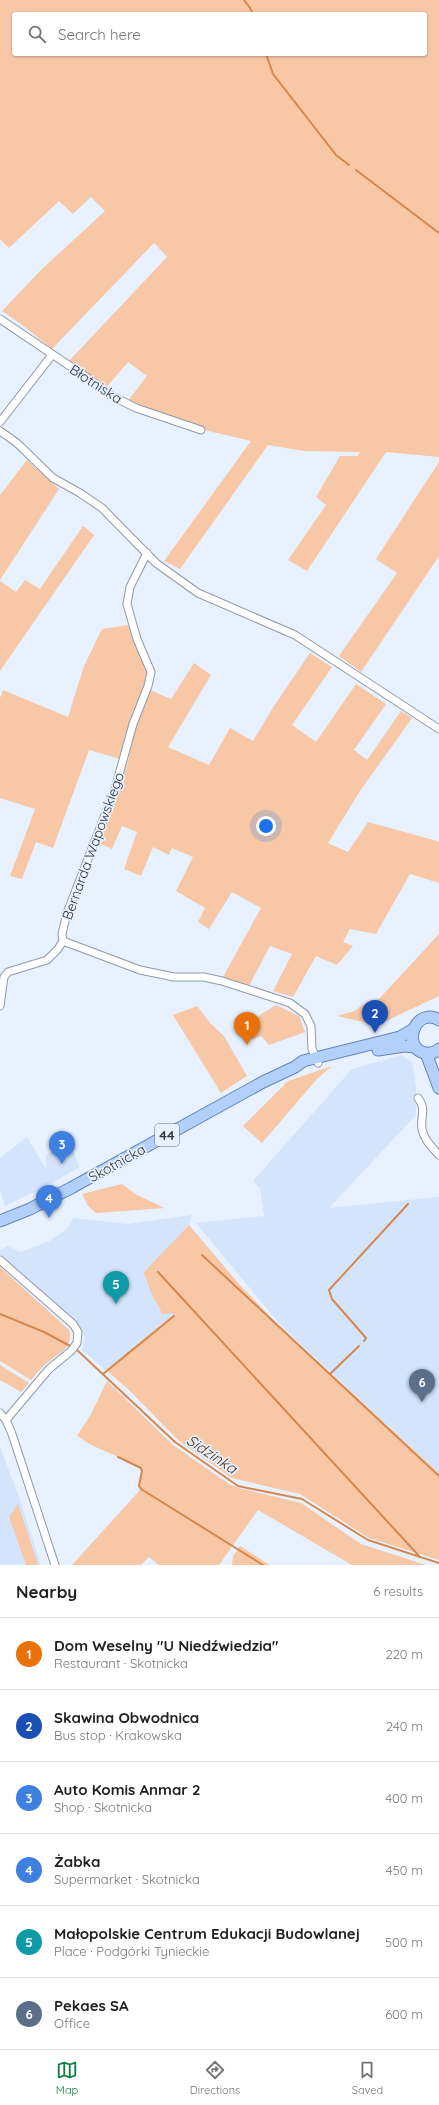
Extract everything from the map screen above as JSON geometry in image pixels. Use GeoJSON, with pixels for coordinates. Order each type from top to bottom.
{"type":"FeatureCollection","features":[{"type":"Feature","properties":{"kind":"main road","name":"44"},"geometry":{"type":"LineString","coordinates":[[358,1050],[400,1037],[412,1030],[422,1019],[432,1017],[439,1020]]}},
{"type":"Feature","properties":{"kind":"main road"},"geometry":{"type":"LineString","coordinates":[[412,1030],[415,1047]]}},
{"type":"Feature","properties":{"kind":"main road","name":"44"},"geometry":{"type":"LineString","coordinates":[[358,1050],[404,1046],[415,1047],[426,1053]]}},
{"type":"Feature","properties":{"kind":"main road"},"geometry":{"type":"LineString","coordinates":[[439,1049],[434,1053],[426,1053],[439,1088]]}},
{"type":"Feature","properties":{"kind":"main road","name":"Skotnicka"},"geometry":{"type":"LineString","coordinates":[[0,1221],[30,1209],[71,1188],[262,1082],[295,1068],[306,1067],[317,1060],[358,1050]]}},
{"type":"Feature","properties":{"kind":"street","name":"Błotniska"},"geometry":{"type":"LineString","coordinates":[[0,319],[90,379],[108,394],[121,402],[200,430]]}},
{"type":"Feature","properties":{"kind":"street"},"geometry":{"type":"LineString","coordinates":[[0,422],[52,355]]}},
{"type":"Feature","properties":{"kind":"street"},"geometry":{"type":"LineString","coordinates":[[0,431],[17,443],[53,478],[80,493],[102,508],[147,553],[186,585],[203,595],[295,635],[439,729]]}},
{"type":"Feature","properties":{"kind":"street","name":"Bernarda Wapowskiego"},"geometry":{"type":"LineString","coordinates":[[63,941],[62,934],[67,913],[114,789],[133,724],[148,686],[151,672],[137,639],[127,604],[130,587],[147,553]]}},
{"type":"Feature","properties":{"kind":"street"},"geometry":{"type":"LineString","coordinates":[[0,1006],[4,977],[8,972],[47,960],[58,949],[63,941],[140,970],[174,977],[204,977],[222,981],[290,1003],[305,1014],[311,1026],[312,1048],[317,1060]]}},
{"type":"Feature","properties":{"kind":"street"},"geometry":{"type":"LineString","coordinates":[[418,1098],[422,1103],[424,1111],[422,1129],[426,1140],[439,1155]]}},
{"type":"Feature","properties":{"kind":"street"},"geometry":{"type":"LineString","coordinates":[[0,1260],[73,1324],[78,1332],[77,1343],[71,1351],[49,1368],[6,1420]]}},
{"type":"Feature","properties":{"kind":"street"},"geometry":{"type":"LineString","coordinates":[[0,1413],[6,1420],[55,1565]]}},
{"type":"Feature","properties":{"kind":"shaded area"},"geometry":{"type":"Polygon","coordinates":[[[0,0],[439,0],[439,457],[386,452],[307,571],[288,560],[326,505],[316,497],[340,456],[358,456],[360,452],[304,451],[268,445],[180,569],[164,561],[251,441],[200,429],[127,402],[147,376],[128,362],[105,389],[69,361],[167,257],[154,243],[52,349],[2,311],[41,270],[105,211],[91,197],[73,214],[59,201],[9,248],[0,239],[0,0]]]}},
{"type":"Feature","properties":{"kind":"shaded area"},"geometry":{"type":"Polygon","coordinates":[[[27,460],[59,489],[0,580],[0,495],[27,460]]]}},
{"type":"Feature","properties":{"kind":"shaded area"},"geometry":{"type":"Polygon","coordinates":[[[439,462],[439,556],[361,672],[339,656],[397,573],[376,559],[439,462]]]}},
{"type":"Feature","properties":{"kind":"shaded area"},"geometry":{"type":"Polygon","coordinates":[[[83,526],[94,535],[0,671],[0,581],[16,592],[25,580],[40,589],[83,526]]]}},
{"type":"Feature","properties":{"kind":"shaded area"},"geometry":{"type":"Polygon","coordinates":[[[128,625],[148,674],[145,687],[132,715],[123,760],[89,750],[53,848],[36,842],[22,879],[10,876],[35,809],[0,798],[0,698],[3,690],[68,717],[84,666],[102,629],[128,625]]]}},
{"type":"Feature","properties":{"kind":"shaded area"},"geometry":{"type":"Polygon","coordinates":[[[310,653],[332,667],[292,725],[316,742],[356,684],[386,704],[354,750],[367,760],[401,711],[412,718],[360,791],[328,843],[348,852],[368,822],[437,841],[439,842],[439,883],[410,874],[376,934],[350,929],[343,942],[353,946],[337,965],[316,956],[293,997],[273,991],[292,954],[270,946],[249,986],[223,977],[261,908],[232,892],[209,929],[198,922],[205,908],[176,891],[193,857],[172,848],[169,855],[153,847],[141,876],[124,869],[137,832],[122,826],[112,849],[99,843],[128,762],[135,726],[150,690],[171,699],[194,663],[211,675],[168,747],[209,765],[230,728],[253,741],[274,706],[310,653]]]}},
{"type":"Feature","properties":{"kind":"shaded area"},"geometry":{"type":"Polygon","coordinates":[[[439,934],[439,996],[386,1021],[368,1023],[337,1016],[354,1011],[367,1002],[379,999],[439,934]]]}},
{"type":"Feature","properties":{"kind":"shaded area"},"geometry":{"type":"Polygon","coordinates":[[[276,1005],[299,1016],[305,1032],[269,1045],[261,1036],[252,1040],[244,1025],[276,1005]]]}},
{"type":"Feature","properties":{"kind":"shaded area"},"geometry":{"type":"Polygon","coordinates":[[[197,1006],[211,1024],[224,1036],[247,1076],[221,1093],[173,1015],[197,1006]]]}},
{"type":"Feature","properties":{"kind":"shaded area"},"geometry":{"type":"Polygon","coordinates":[[[402,1055],[412,1062],[416,1086],[416,1115],[329,1208],[439,1197],[439,1473],[283,1328],[196,1223],[264,1216],[260,1188],[253,1181],[352,1069],[402,1055]]]}},
{"type":"Feature","properties":{"kind":"shaded area"},"geometry":{"type":"Polygon","coordinates":[[[332,1066],[317,1079],[262,1143],[243,1126],[288,1081],[332,1066]]]}},
{"type":"Feature","properties":{"kind":"shaded area"},"geometry":{"type":"Polygon","coordinates":[[[27,1137],[46,1169],[46,1155],[70,1142],[79,1167],[47,1186],[5,1206],[0,1190],[0,1158],[27,1137]]]}},
{"type":"Feature","properties":{"kind":"shaded area"},"geometry":{"type":"Polygon","coordinates":[[[122,1184],[137,1195],[165,1208],[96,1213],[88,1206],[82,1194],[122,1184]]]}},
{"type":"Feature","properties":{"kind":"shaded area"},"geometry":{"type":"Polygon","coordinates":[[[192,1215],[189,1225],[143,1273],[149,1282],[152,1296],[161,1308],[175,1314],[106,1370],[82,1350],[85,1337],[78,1324],[0,1255],[0,1251],[7,1246],[21,1252],[50,1241],[67,1229],[74,1218],[128,1224],[192,1215]]]}},
{"type":"Feature","properties":{"kind":"shaded area"},"geometry":{"type":"Polygon","coordinates":[[[189,1225],[239,1284],[274,1321],[439,1473],[439,1560],[369,1538],[300,1494],[232,1478],[178,1440],[128,1389],[106,1370],[174,1314],[161,1314],[161,1311],[153,1297],[143,1273],[189,1225]]]}},
{"type":"Feature","properties":{"kind":"shaded area"},"geometry":{"type":"Polygon","coordinates":[[[0,1267],[70,1331],[70,1340],[65,1349],[44,1365],[31,1380],[0,1361],[0,1267]]]}},
{"type":"Feature","properties":{"kind":"shaded area"},"geometry":{"type":"Polygon","coordinates":[[[0,1365],[29,1383],[21,1392],[0,1380],[0,1365]]]}},
{"type":"Feature","properties":{"kind":"shaded area"},"geometry":{"type":"Polygon","coordinates":[[[107,1381],[173,1445],[229,1484],[239,1488],[301,1503],[361,1544],[426,1565],[352,1565],[258,1510],[219,1565],[159,1565],[149,1557],[141,1565],[72,1565],[141,1489],[139,1486],[142,1472],[139,1466],[91,1445],[77,1436],[91,1414],[107,1381]]]}},
{"type":"Feature","properties":{"kind":"shaded area"},"geometry":{"type":"Polygon","coordinates":[[[0,1447],[19,1497],[41,1565],[0,1565],[0,1447]]]}},
{"type":"Feature","properties":{"kind":"shaded area"},"geometry":{"type":"Polygon","coordinates":[[[18,1504],[38,1565],[26,1565],[9,1517],[18,1504]]]}},
{"type":"Feature","properties":{"kind":"shaded area"},"geometry":{"type":"Polygon","coordinates":[[[240,1546],[270,1565],[232,1565],[233,1556],[240,1546]]]}},
{"type":"Feature","properties":{"kind":"waterway"},"geometry":{"type":"LineString","coordinates":[[244,0],[252,12]]}},
{"type":"Feature","properties":{"kind":"waterway"},"geometry":{"type":"LineString","coordinates":[[267,56],[273,74],[336,155],[349,165]]}},
{"type":"Feature","properties":{"kind":"waterway"},"geometry":{"type":"LineString","coordinates":[[356,170],[439,233]]}},
{"type":"Feature","properties":{"kind":"waterway"},"geometry":{"type":"LineString","coordinates":[[364,1341],[366,1338],[332,1299],[329,1290],[408,1204]]}},
{"type":"Feature","properties":{"kind":"waterway"},"geometry":{"type":"LineString","coordinates":[[202,1255],[439,1476]]}},
{"type":"Feature","properties":{"kind":"waterway"},"geometry":{"type":"LineString","coordinates":[[158,1272],[420,1557]]}},
{"type":"Feature","properties":{"kind":"waterway","name":"Sidzinka"},"geometry":{"type":"LineString","coordinates":[[0,1314],[44,1332],[72,1347]]}},
{"type":"Feature","properties":{"kind":"waterway"},"geometry":{"type":"LineString","coordinates":[[103,1374],[174,1316]]}},
{"type":"Feature","properties":{"kind":"waterway"},"geometry":{"type":"LineString","coordinates":[[330,1374],[359,1346]]}},
{"type":"Feature","properties":{"kind":"waterway","name":"Sidzinka"},"geometry":{"type":"LineString","coordinates":[[76,1349],[175,1442],[238,1486],[302,1499],[368,1540],[439,1563]]}},
{"type":"Feature","properties":{"kind":"waterway"},"geometry":{"type":"LineString","coordinates":[[118,1457],[141,1468],[142,1471],[139,1486],[141,1489],[263,1565]]}},
{"type":"Feature","properties":{"kind":"place","name":"Skawina Obwodnica"},"geometry":{"type":"Point","coordinates":[375,1033]}},
{"type":"Feature","properties":{"kind":"place","name":"Dom Weselny \"U Niedźwiedzia\""},"geometry":{"type":"Point","coordinates":[247,1045]}},
{"type":"Feature","properties":{"kind":"place","name":"Auto Komis Anmar 2"},"geometry":{"type":"Point","coordinates":[62,1164]}},
{"type":"Feature","properties":{"kind":"place","name":"Żabka"},"geometry":{"type":"Point","coordinates":[49,1218]}},
{"type":"Feature","properties":{"kind":"place","name":"Małopolskie Centrum Edukacji Budowlanej"},"geometry":{"type":"Point","coordinates":[116,1304]}},
{"type":"Feature","properties":{"kind":"place","name":"Pekaes SA"},"geometry":{"type":"Point","coordinates":[422,1402]}}]}
